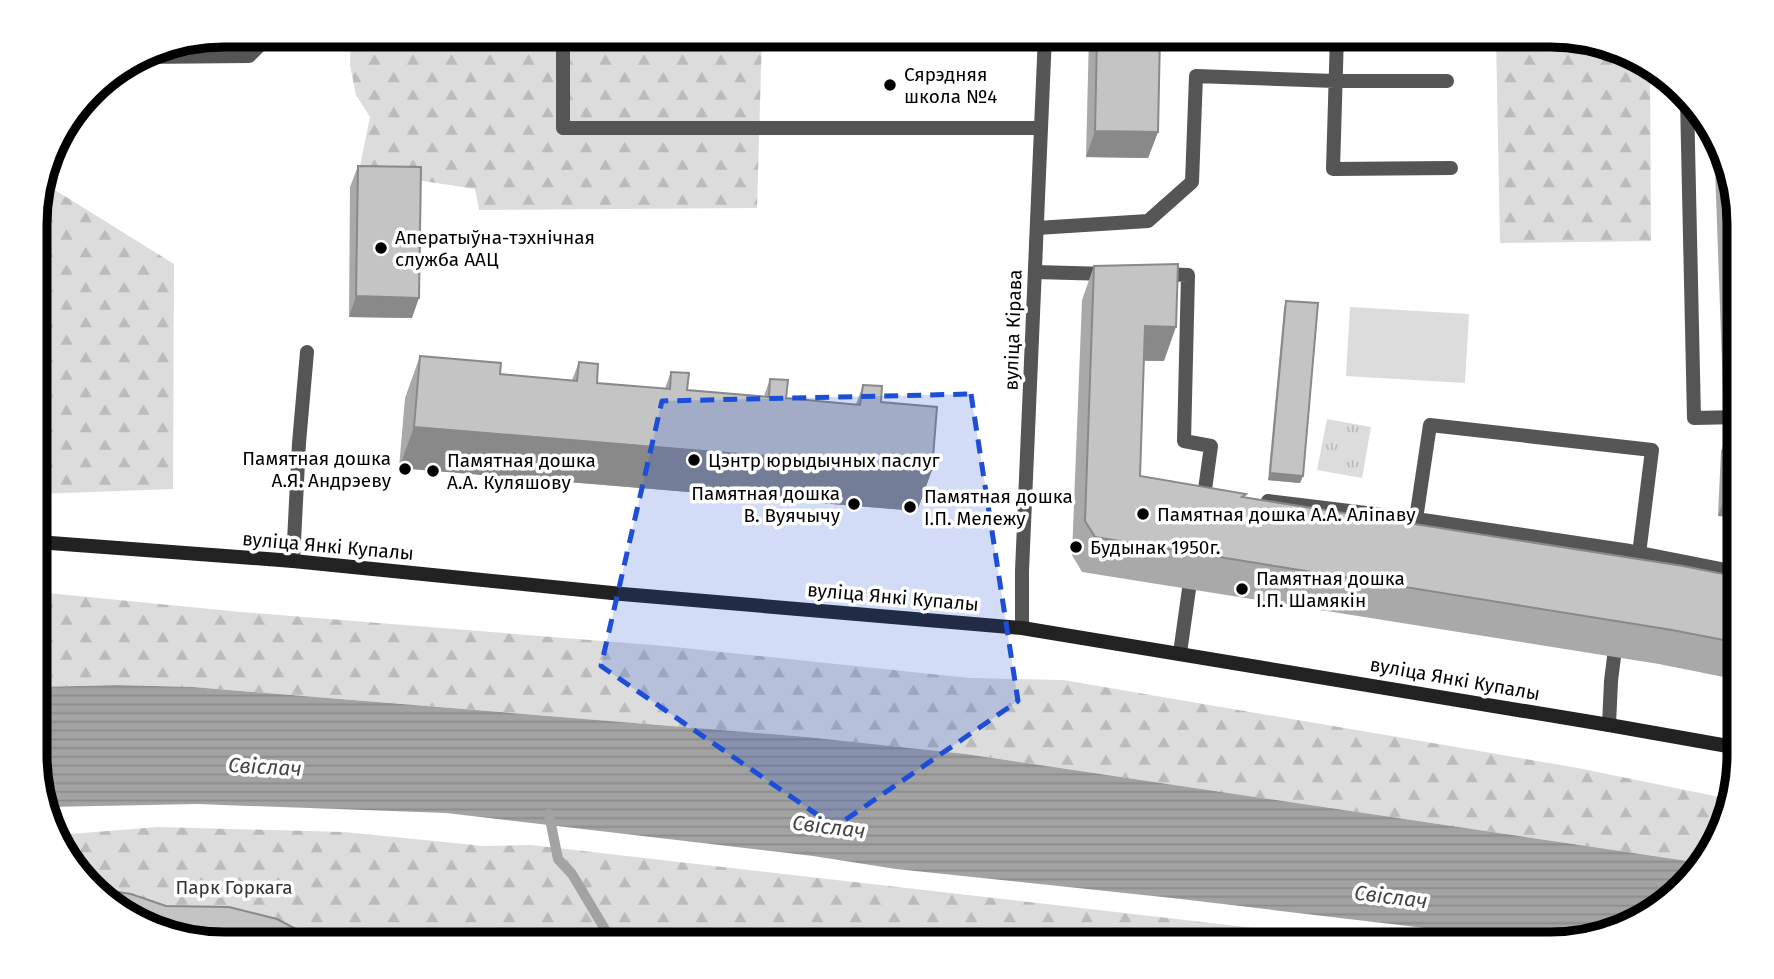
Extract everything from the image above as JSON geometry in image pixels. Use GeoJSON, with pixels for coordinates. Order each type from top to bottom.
{"type":"FeatureCollection","features":[{"type":"Feature","properties":{"kind":"main road","name":"вуліца Янкі Купалы"},"geometry":{"type":"LineString","coordinates":[[47,543],[293,561],[622,594],[1022,628],[1727,746]]}},
{"type":"Feature","properties":{"kind":"street"},"geometry":{"type":"LineString","coordinates":[[168,57],[249,56],[258,47]]}},
{"type":"Feature","properties":{"kind":"street"},"geometry":{"type":"LineString","coordinates":[[563,47],[563,128],[1041,128]]}},
{"type":"Feature","properties":{"kind":"street","name":"вуліца Кірава"},"geometry":{"type":"LineString","coordinates":[[1022,628],[1022,571],[1044,47]]}},
{"type":"Feature","properties":{"kind":"street"},"geometry":{"type":"LineString","coordinates":[[1336,47],[1333,169],[1451,168]]}},
{"type":"Feature","properties":{"kind":"street"},"geometry":{"type":"LineString","coordinates":[[1037,228],[1148,221],[1192,182],[1196,76],[1335,81],[1447,81]]}},
{"type":"Feature","properties":{"kind":"street"},"geometry":{"type":"LineString","coordinates":[[1687,114],[1695,418],[1727,417]]}},
{"type":"Feature","properties":{"kind":"street"},"geometry":{"type":"LineString","coordinates":[[1035,272],[1121,274]]}},
{"type":"Feature","properties":{"kind":"street"},"geometry":{"type":"LineString","coordinates":[[1147,274],[1188,275],[1184,441],[1211,446],[1211,495],[1201,513]]}},
{"type":"Feature","properties":{"kind":"street"},"geometry":{"type":"LineString","coordinates":[[293,561],[307,352]]}},
{"type":"Feature","properties":{"kind":"street"},"geometry":{"type":"LineString","coordinates":[[1416,519],[1430,425],[1652,450],[1632,555]]}},
{"type":"Feature","properties":{"kind":"street"},"geometry":{"type":"LineString","coordinates":[[1257,500],[1416,519],[1720,569]]}},
{"type":"Feature","properties":{"kind":"street"},"geometry":{"type":"LineString","coordinates":[[1180,653],[1189,589]]}},
{"type":"Feature","properties":{"kind":"street"},"geometry":{"type":"LineString","coordinates":[[1609,725],[1614,657]]}},
{"type":"Feature","properties":{"kind":"highlighted area"},"geometry":{"type":"Polygon","coordinates":[[[971,394],[1018,701],[835,827],[601,666],[662,401],[971,394]]]}},
{"type":"Feature","properties":{"kind":"green space"},"geometry":{"type":"Polygon","coordinates":[[[351,47],[762,47],[757,208],[479,210],[475,189],[359,171],[370,117],[356,95],[350,65],[351,47]]]}},
{"type":"Feature","properties":{"kind":"green space"},"geometry":{"type":"Polygon","coordinates":[[[1496,47],[1550,47],[1596,53],[1628,65],[1650,79],[1651,241],[1500,243],[1496,47]]]}},
{"type":"Feature","properties":{"kind":"green space"},"geometry":{"type":"Polygon","coordinates":[[[51,188],[174,264],[173,489],[47,494],[48,213],[51,188]]]}},
{"type":"Feature","properties":{"kind":"green space"},"geometry":{"type":"Polygon","coordinates":[[[1350,307],[1469,314],[1465,383],[1346,376],[1350,307]]]}},
{"type":"Feature","properties":{"kind":"green space"},"geometry":{"type":"Polygon","coordinates":[[[1327,419],[1371,427],[1362,478],[1317,470],[1327,419]]]}},
{"type":"Feature","properties":{"kind":"green space"},"geometry":{"type":"Polygon","coordinates":[[[47,593],[241,612],[665,646],[969,678],[1063,680],[1578,768],[1722,797],[1709,833],[1690,861],[966,754],[807,737],[193,687],[47,687],[47,593]]]}},
{"type":"Feature","properties":{"kind":"green space","name":"Парк Горкага"},"geometry":{"type":"Polygon","coordinates":[[[158,827],[344,832],[484,846],[531,845],[1283,931],[224,932],[178,926],[146,914],[126,902],[99,880],[84,863],[67,834],[158,827]]]}},
{"type":"Feature","properties":{"kind":"water","name":"Свіслач"},"geometry":{"type":"Polygon","coordinates":[[[47,687],[193,687],[807,737],[966,754],[1690,861],[1666,888],[1648,902],[1607,922],[1561,931],[1451,931],[896,869],[813,856],[446,813],[197,804],[55,807],[47,755],[47,687]]]}},
{"type":"Feature","properties":{"kind":"building"},"geometry":{"type":"Polygon","coordinates":[[[1097,47],[1160,47],[1158,132],[1095,131],[1097,47]]]}},
{"type":"Feature","properties":{"kind":"building"},"geometry":{"type":"Polygon","coordinates":[[[358,166],[421,167],[419,298],[356,296],[358,166]]]}},
{"type":"Feature","properties":{"kind":"building"},"geometry":{"type":"Polygon","coordinates":[[[1178,264],[1176,327],[1145,326],[1140,476],[1246,494],[1242,497],[1727,575],[1727,641],[1095,537],[1085,521],[1094,266],[1178,264]]]}},
{"type":"Feature","properties":{"kind":"building"},"geometry":{"type":"Polygon","coordinates":[[[1286,301],[1318,303],[1303,476],[1270,473],[1286,301]]]}},
{"type":"Feature","properties":{"kind":"building"},"geometry":{"type":"Polygon","coordinates":[[[420,356],[501,363],[500,374],[577,381],[579,362],[598,364],[597,383],[670,389],[671,372],[689,373],[687,390],[769,397],[770,379],[788,380],[786,398],[860,405],[863,385],[882,386],[881,402],[937,407],[932,470],[414,427],[420,356]]]}},
{"type":"Feature","properties":{"kind":"building"},"geometry":{"type":"Polygon","coordinates":[[[112,891],[131,894],[166,906],[229,907],[277,919],[301,932],[224,932],[178,926],[146,914],[112,891]]]}},
{"type":"Feature","properties":{"kind":"waterway"},"geometry":{"type":"LineString","coordinates":[[549,814],[558,859],[572,874],[606,932]]}},
{"type":"Feature","properties":{"kind":"place","name":"Сярэдняя школа №4"},"geometry":{"type":"Point","coordinates":[890,85]}},
{"type":"Feature","properties":{"kind":"place","name":"Аператыўна-тэхнічная служба ААЦ"},"geometry":{"type":"Point","coordinates":[381,248]}},
{"type":"Feature","properties":{"kind":"place","name":"Цэнтр юрыдычных паслуг"},"geometry":{"type":"Point","coordinates":[694,460]}},
{"type":"Feature","properties":{"kind":"place","name":"Памятная дошка А.Я. Андрэеву"},"geometry":{"type":"Point","coordinates":[405,469]}},
{"type":"Feature","properties":{"kind":"place","name":"Памятная дошка А.А. Куляшову"},"geometry":{"type":"Point","coordinates":[433,471]}},
{"type":"Feature","properties":{"kind":"place","name":"Памятная дошка В. Вуячычу"},"geometry":{"type":"Point","coordinates":[854,504]}},
{"type":"Feature","properties":{"kind":"place","name":"Памятная дошка І.П. Мележу"},"geometry":{"type":"Point","coordinates":[910,507]}},
{"type":"Feature","properties":{"kind":"place","name":"Памятная дошка А.А. Аліпаву"},"geometry":{"type":"Point","coordinates":[1143,514]}},
{"type":"Feature","properties":{"kind":"place","name":"Будынак 1950г."},"geometry":{"type":"Point","coordinates":[1076,547]}},
{"type":"Feature","properties":{"kind":"place","name":"Памятная дошка І.П. Шамякін"},"geometry":{"type":"Point","coordinates":[1242,589]}}]}
